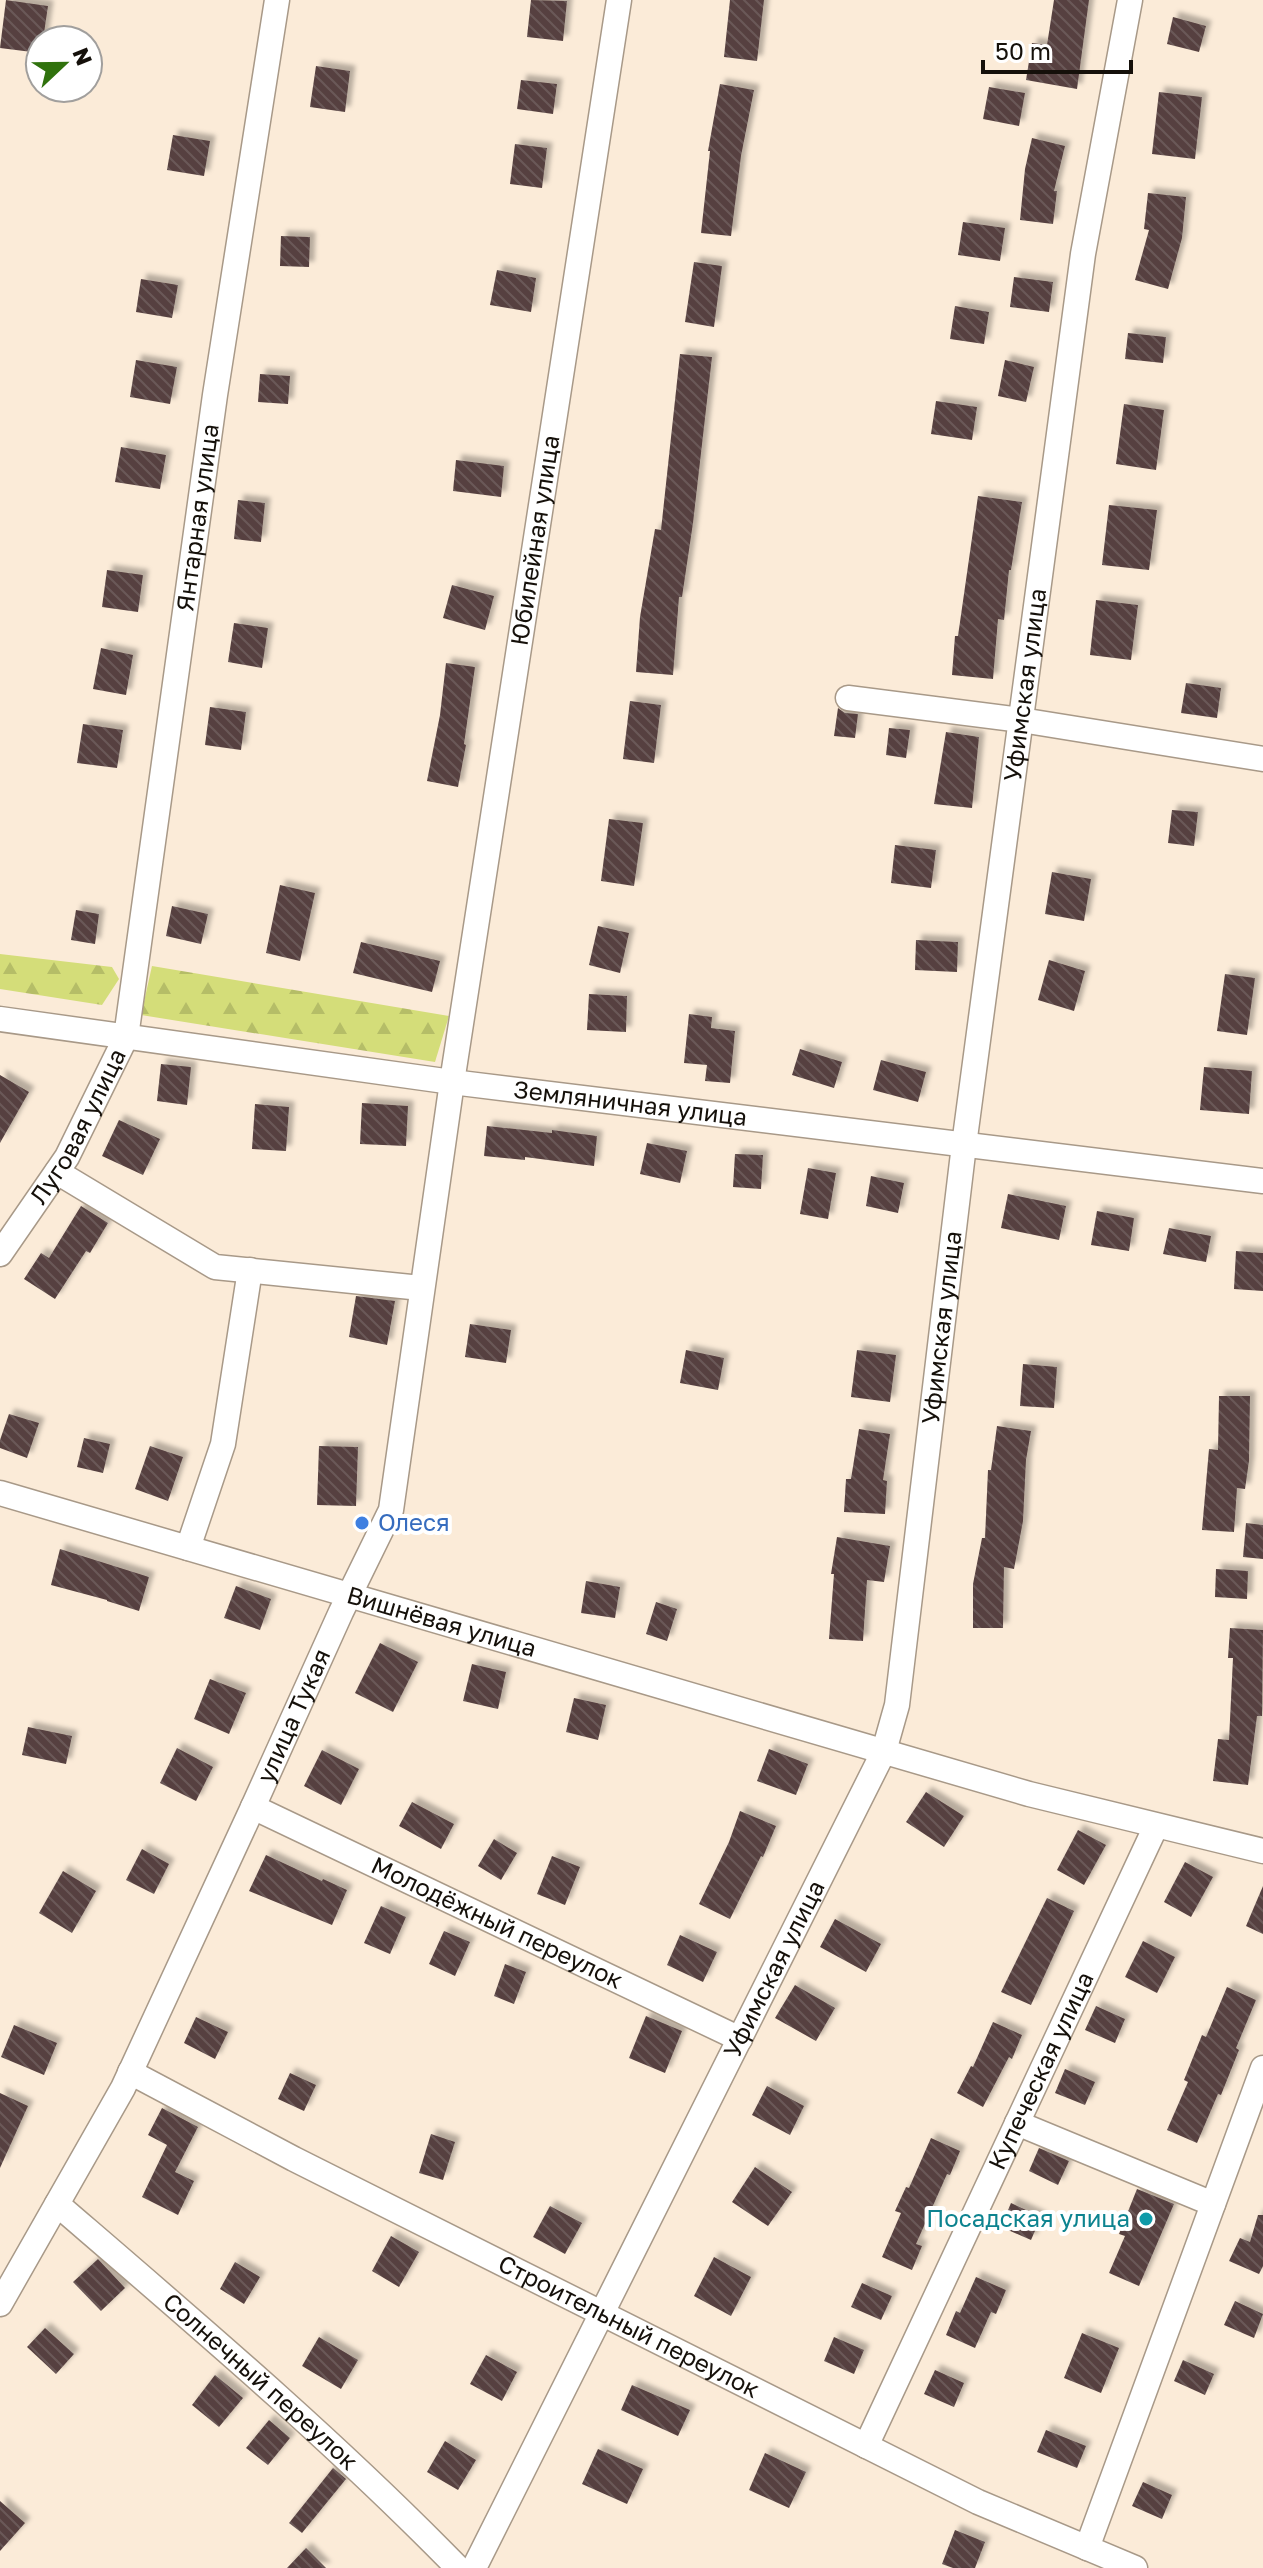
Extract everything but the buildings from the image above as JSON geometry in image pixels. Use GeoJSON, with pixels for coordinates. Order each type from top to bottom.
{"type":"FeatureCollection","features":[{"type":"Feature","properties":{"kind":"street","name":"Янтарная улица"},"geometry":{"type":"LineString","coordinates":[[126,1037],[215,395],[277,0]]}},
{"type":"Feature","properties":{"kind":"street","name":"Юбилейная улица"},"geometry":{"type":"LineString","coordinates":[[452,1082],[619,0]]}},
{"type":"Feature","properties":{"kind":"street","name":"Уфимская улица"},"geometry":{"type":"LineString","coordinates":[[474,2568],[884,1751],[897,1705],[964,1145],[1083,254],[1130,0]]}},
{"type":"Feature","properties":{"kind":"street"},"geometry":{"type":"LineString","coordinates":[[848,698],[1021,720],[1263,759]]}},
{"type":"Feature","properties":{"kind":"street","name":"Земляничная улица"},"geometry":{"type":"LineString","coordinates":[[0,1019],[452,1082],[1263,1181]]}},
{"type":"Feature","properties":{"kind":"street","name":"Луговая улица"},"geometry":{"type":"LineString","coordinates":[[0,1254],[67,1157],[126,1037]]}},
{"type":"Feature","properties":{"kind":"street","name":"улица Тукая"},"geometry":{"type":"LineString","coordinates":[[0,2304],[130,2072],[391,1510],[452,1082]]}},
{"type":"Feature","properties":{"kind":"street"},"geometry":{"type":"LineString","coordinates":[[57,1172],[215,1267],[421,1288]]}},
{"type":"Feature","properties":{"kind":"street"},"geometry":{"type":"LineString","coordinates":[[188,1548],[223,1444],[250,1270]]}},
{"type":"Feature","properties":{"kind":"street","name":"Вишнёвая улица"},"geometry":{"type":"LineString","coordinates":[[0,1493],[1029,1794],[1263,1851]]}},
{"type":"Feature","properties":{"kind":"street","name":"Молодёжный переулок"},"geometry":{"type":"LineString","coordinates":[[253,1807],[740,2039]]}},
{"type":"Feature","properties":{"kind":"street","name":"Купеческая улица"},"geometry":{"type":"LineString","coordinates":[[866,2446],[1156,1826]]}},
{"type":"Feature","properties":{"kind":"street"},"geometry":{"type":"LineString","coordinates":[[1087,2548],[1263,2068]]}},
{"type":"Feature","properties":{"kind":"street","name":"Строительный переулок"},"geometry":{"type":"LineString","coordinates":[[130,2072],[294,2159],[978,2502],[1135,2568]]}},
{"type":"Feature","properties":{"kind":"street"},"geometry":{"type":"LineString","coordinates":[[1017,2123],[1213,2204]]}},
{"type":"Feature","properties":{"kind":"street","name":"Солнечный переулок"},"geometry":{"type":"LineString","coordinates":[[57,2204],[270,2389],[404,2512],[458,2568]]}},
{"type":"Feature","properties":{"kind":"green space"},"geometry":{"type":"Polygon","coordinates":[[[0,954],[112,967],[119,979],[102,1005],[0,989],[0,954]]]}},
{"type":"Feature","properties":{"kind":"green space"},"geometry":{"type":"Polygon","coordinates":[[[152,966],[449,1016],[435,1062],[141,1015],[152,966]]]}},
{"type":"Feature","properties":{"kind":"place","name":"Олеся"},"geometry":{"type":"Point","coordinates":[362,1523]}},
{"type":"Feature","properties":{"kind":"place","name":"Посадская улица"},"geometry":{"type":"Point","coordinates":[1146,2219]}}]}
